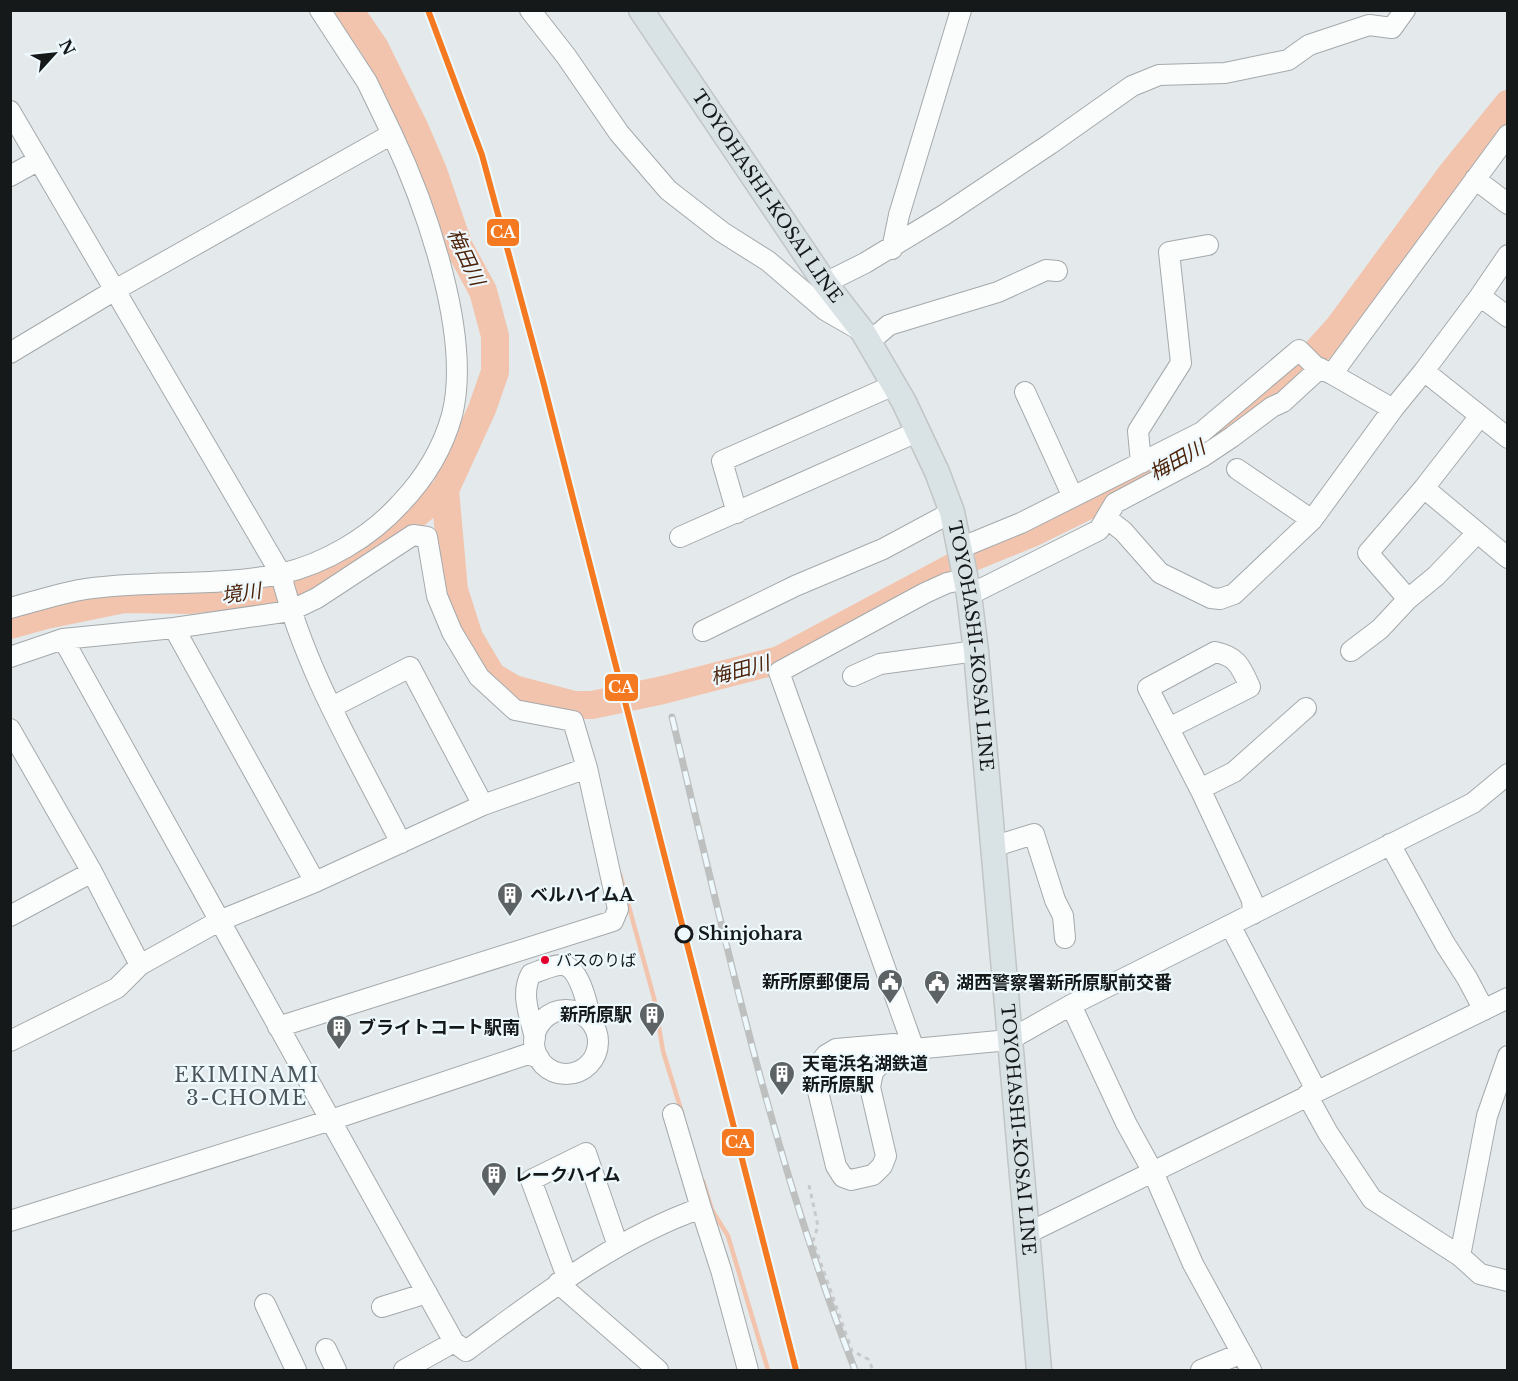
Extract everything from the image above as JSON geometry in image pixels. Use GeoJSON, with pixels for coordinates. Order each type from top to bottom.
{"type":"FeatureCollection","features":[{"type":"Feature","properties":{"kind":"main road","name":"TOYOHASHI-KOSAI LINE"},"geometry":{"type":"LineString","coordinates":[[641,10],[825,283],[866,337],[919,431],[952,512],[964,570],[976,651],[1039,1371]]}},
{"type":"Feature","properties":{"kind":"street"},"geometry":{"type":"LineString","coordinates":[[10,608],[73,591],[101,587],[174,584],[280,574],[335,553],[389,517],[416,487],[437,454],[452,414],[457,375],[454,324],[444,280],[426,219],[406,164],[367,82],[320,10]]}},
{"type":"Feature","properties":{"kind":"street"},"geometry":{"type":"LineString","coordinates":[[530,10],[566,56],[619,133],[669,190],[722,232],[768,261],[825,310],[866,337],[889,325],[998,292],[1046,270],[1057,271]]}},
{"type":"Feature","properties":{"kind":"street"},"geometry":{"type":"LineString","coordinates":[[892,249],[899,215],[961,10]]}},
{"type":"Feature","properties":{"kind":"street"},"geometry":{"type":"LineString","coordinates":[[825,283],[892,249],[1050,144],[1132,86],[1159,75],[1225,73],[1288,60],[1309,45],[1369,25],[1392,28],[1405,10]]}},
{"type":"Feature","properties":{"kind":"street"},"geometry":{"type":"LineString","coordinates":[[10,111],[280,574],[290,610],[332,707],[401,843]]}},
{"type":"Feature","properties":{"kind":"street"},"geometry":{"type":"LineString","coordinates":[[10,353],[115,290],[392,134]]}},
{"type":"Feature","properties":{"kind":"street"},"geometry":{"type":"LineString","coordinates":[[964,570],[1099,530],[1115,503],[1202,457],[1272,407],[1283,402],[1323,370],[1508,135]]}},
{"type":"Feature","properties":{"kind":"street"},"geometry":{"type":"LineString","coordinates":[[10,176],[39,160]]}},
{"type":"Feature","properties":{"kind":"street"},"geometry":{"type":"LineString","coordinates":[[1475,179],[1508,204]]}},
{"type":"Feature","properties":{"kind":"street"},"geometry":{"type":"LineString","coordinates":[[1141,463],[1138,431],[1181,363],[1169,252],[1208,245]]}},
{"type":"Feature","properties":{"kind":"street"},"geometry":{"type":"LineString","coordinates":[[1106,518],[1123,531],[1160,573],[1211,598],[1227,598],[1234,594],[1312,520],[1393,409],[1480,296],[1508,255]]}},
{"type":"Feature","properties":{"kind":"street"},"geometry":{"type":"LineString","coordinates":[[1480,296],[1508,317]]}},
{"type":"Feature","properties":{"kind":"street"},"geometry":{"type":"LineString","coordinates":[[914,1049],[779,672],[946,583],[1021,523],[1202,432],[1300,351],[1323,370],[1393,409]]}},
{"type":"Feature","properties":{"kind":"street"},"geometry":{"type":"LineString","coordinates":[[1424,371],[1508,438]]}},
{"type":"Feature","properties":{"kind":"street"},"geometry":{"type":"LineString","coordinates":[[737,513],[722,461],[894,386]]}},
{"type":"Feature","properties":{"kind":"street"},"geometry":{"type":"LineString","coordinates":[[1025,392],[1073,497]]}},
{"type":"Feature","properties":{"kind":"street"},"geometry":{"type":"LineString","coordinates":[[1408,600],[1368,553],[1424,488],[1480,416]]}},
{"type":"Feature","properties":{"kind":"street"},"geometry":{"type":"LineString","coordinates":[[680,537],[919,431]]}},
{"type":"Feature","properties":{"kind":"street"},"geometry":{"type":"LineString","coordinates":[[1237,469],[1312,520]]}},
{"type":"Feature","properties":{"kind":"street"},"geometry":{"type":"LineString","coordinates":[[1424,488],[1508,558]]}},
{"type":"Feature","properties":{"kind":"street"},"geometry":{"type":"LineString","coordinates":[[703,631],[795,586],[882,549],[952,512]]}},
{"type":"Feature","properties":{"kind":"street"},"geometry":{"type":"LineString","coordinates":[[1351,651],[1380,629],[1477,533]]}},
{"type":"Feature","properties":{"kind":"street"},"geometry":{"type":"LineString","coordinates":[[10,657],[63,639],[174,628],[290,610],[317,598],[413,535],[427,537],[437,596],[452,632],[479,677],[515,710],[573,721],[587,768],[618,909],[613,921],[278,1027]]}},
{"type":"Feature","properties":{"kind":"street"},"geometry":{"type":"LineString","coordinates":[[174,628],[315,882]]}},
{"type":"Feature","properties":{"kind":"street"},"geometry":{"type":"LineString","coordinates":[[63,639],[454,1342],[466,1351],[563,1280],[618,1246],[700,1208]]}},
{"type":"Feature","properties":{"kind":"street"},"geometry":{"type":"LineString","coordinates":[[853,676],[880,664],[976,651]]}},
{"type":"Feature","properties":{"kind":"street"},"geometry":{"type":"LineString","coordinates":[[1169,728],[1250,687],[1238,663],[1228,655],[1215,652],[1148,688],[1200,789],[1252,900],[1253,914]]}},
{"type":"Feature","properties":{"kind":"street"},"geometry":{"type":"LineString","coordinates":[[332,707],[410,668],[483,805]]}},
{"type":"Feature","properties":{"kind":"street"},"geometry":{"type":"LineString","coordinates":[[1200,789],[1234,772],[1306,708]]}},
{"type":"Feature","properties":{"kind":"street"},"geometry":{"type":"LineString","coordinates":[[10,729],[92,872],[140,965]]}},
{"type":"Feature","properties":{"kind":"street"},"geometry":{"type":"LineString","coordinates":[[10,1041],[117,988],[140,965],[219,921],[315,882],[483,805],[587,768]]}},
{"type":"Feature","properties":{"kind":"street"},"geometry":{"type":"LineString","coordinates":[[914,1049],[894,1044],[836,1049],[825,1055],[818,1065],[814,1079],[836,1166],[843,1177],[851,1180],[873,1175],[882,1166],[886,1156],[870,1087],[873,1072],[883,1060],[914,1049],[1010,1040],[1071,1005],[1473,803],[1506,778]]}},
{"type":"Feature","properties":{"kind":"street"},"geometry":{"type":"LineString","coordinates":[[992,847],[1034,834],[1055,900],[1063,916],[1065,938]]}},
{"type":"Feature","properties":{"kind":"street"},"geometry":{"type":"LineString","coordinates":[[1390,844],[1484,1010]]}},
{"type":"Feature","properties":{"kind":"street"},"geometry":{"type":"LineString","coordinates":[[10,916],[92,872]]}},
{"type":"Feature","properties":{"kind":"street"},"geometry":{"type":"LineString","coordinates":[[1230,925],[1328,1133],[1372,1199],[1460,1256],[1480,1274],[1508,1281]]}},
{"type":"Feature","properties":{"kind":"street"},"geometry":{"type":"LineString","coordinates":[[562,965],[572,969],[579,978],[592,1023],[597,1033],[597,1053],[584,1069],[564,1074],[554,1072],[546,1066],[534,1048],[525,995],[525,984],[531,974],[562,965]]}},
{"type":"Feature","properties":{"kind":"street"},"geometry":{"type":"LineString","coordinates":[[1028,1233],[1508,998]]}},
{"type":"Feature","properties":{"kind":"street"},"geometry":{"type":"LineString","coordinates":[[1071,1005],[1126,1123],[1153,1172],[1193,1264],[1251,1371]]}},
{"type":"Feature","properties":{"kind":"street"},"geometry":{"type":"LineString","coordinates":[[534,1048],[538,1028],[544,1019],[553,1013],[564,1010],[575,1011],[592,1023]]}},
{"type":"Feature","properties":{"kind":"street"},"geometry":{"type":"LineString","coordinates":[[10,1221],[331,1120],[534,1048]]}},
{"type":"Feature","properties":{"kind":"street"},"geometry":{"type":"LineString","coordinates":[[1460,1256],[1487,1116],[1508,1056]]}},
{"type":"Feature","properties":{"kind":"street"},"geometry":{"type":"LineString","coordinates":[[817,1087],[824,1073],[835,1066],[848,1064],[858,1068],[871,1082]]}},
{"type":"Feature","properties":{"kind":"street"},"geometry":{"type":"LineString","coordinates":[[673,1114],[700,1208],[721,1270],[748,1371]]}},
{"type":"Feature","properties":{"kind":"street"},"geometry":{"type":"LineString","coordinates":[[618,1246],[586,1153],[531,1180],[563,1280],[658,1371]]}},
{"type":"Feature","properties":{"kind":"street"},"geometry":{"type":"LineString","coordinates":[[382,1307],[427,1293]]}},
{"type":"Feature","properties":{"kind":"street"},"geometry":{"type":"LineString","coordinates":[[265,1304],[296,1371]]}},
{"type":"Feature","properties":{"kind":"street"},"geometry":{"type":"LineString","coordinates":[[404,1371],[454,1342]]}},
{"type":"Feature","properties":{"kind":"street"},"geometry":{"type":"LineString","coordinates":[[326,1349],[336,1371]]}},
{"type":"Feature","properties":{"kind":"street"},"geometry":{"type":"LineString","coordinates":[[1201,1371],[1242,1353]]}},
{"type":"Feature","properties":{"kind":"path"},"geometry":{"type":"LineString","coordinates":[[809,1185],[818,1226],[813,1241],[852,1351],[868,1359],[873,1371]]}},
{"type":"Feature","properties":{"kind":"waterway","name":"梅田川"},"geometry":{"type":"LineString","coordinates":[[349,10],[375,48],[415,129],[433,171],[459,247],[483,291],[495,336],[495,372],[482,409],[445,490],[454,590],[469,637],[492,676],[514,689],[574,705],[592,705],[663,690],[779,660],[968,559],[1032,533],[1146,477]]}},
{"type":"Feature","properties":{"kind":"waterway","name":"梅田川"},"geometry":{"type":"LineString","coordinates":[[1212,440],[1300,370],[1338,328],[1452,173],[1508,104]]}},
{"type":"Feature","properties":{"kind":"waterway","name":"境川"},"geometry":{"type":"LineString","coordinates":[[10,625],[124,599],[188,600],[250,593],[292,585],[328,573],[363,555],[445,490]]}},
{"type":"Feature","properties":{"kind":"waterway"},"geometry":{"type":"LineString","coordinates":[[574,705],[577,716]]}},
{"type":"Feature","properties":{"kind":"waterway"},"geometry":{"type":"LineString","coordinates":[[620,874],[654,998],[663,1051],[682,1113]]}},
{"type":"Feature","properties":{"kind":"waterway"},"geometry":{"type":"LineString","coordinates":[[703,1181],[712,1210],[728,1236],[768,1370]]}},
{"type":"Feature","properties":{"kind":"railway"},"geometry":{"type":"LineString","coordinates":[[672,717],[752,1047],[799,1210],[855,1370]]}},
{"type":"Feature","properties":{"kind":"transit line","name":"CA"},"geometry":{"type":"LineString","coordinates":[[428,10],[482,155],[543,381],[796,1370]]}},
{"type":"Feature","properties":{"kind":"place","name":"ベルハイムA"},"geometry":{"type":"Point","coordinates":[510,918]}},
{"type":"Feature","properties":{"kind":"place","name":"Shinjohara"},"geometry":{"type":"Point","coordinates":[684,934]}},
{"type":"Feature","properties":{"kind":"place","name":"バスのりば"},"geometry":{"type":"Point","coordinates":[545,960]}},
{"type":"Feature","properties":{"kind":"place","name":"新所原郵便局"},"geometry":{"type":"Point","coordinates":[890,1005]}},
{"type":"Feature","properties":{"kind":"place","name":"湖西警察署新所原駅前交番"},"geometry":{"type":"Point","coordinates":[937,1006]}},
{"type":"Feature","properties":{"kind":"place","name":"新所原駅"},"geometry":{"type":"Point","coordinates":[652,1038]}},
{"type":"Feature","properties":{"kind":"place","name":"ブライトコート駅南"},"geometry":{"type":"Point","coordinates":[339,1051]}},
{"type":"Feature","properties":{"kind":"place","name":"天竜浜名湖鉄道 新所原駅"},"geometry":{"type":"Point","coordinates":[782,1097]}},
{"type":"Feature","properties":{"kind":"place","name":"レークハイム"},"geometry":{"type":"Point","coordinates":[494,1198]}},
{"type":"Feature","properties":{"kind":"district","name":"EKIMINAMI 3-CHOME"},"geometry":{"type":"Point","coordinates":[247,1086]}}]}
